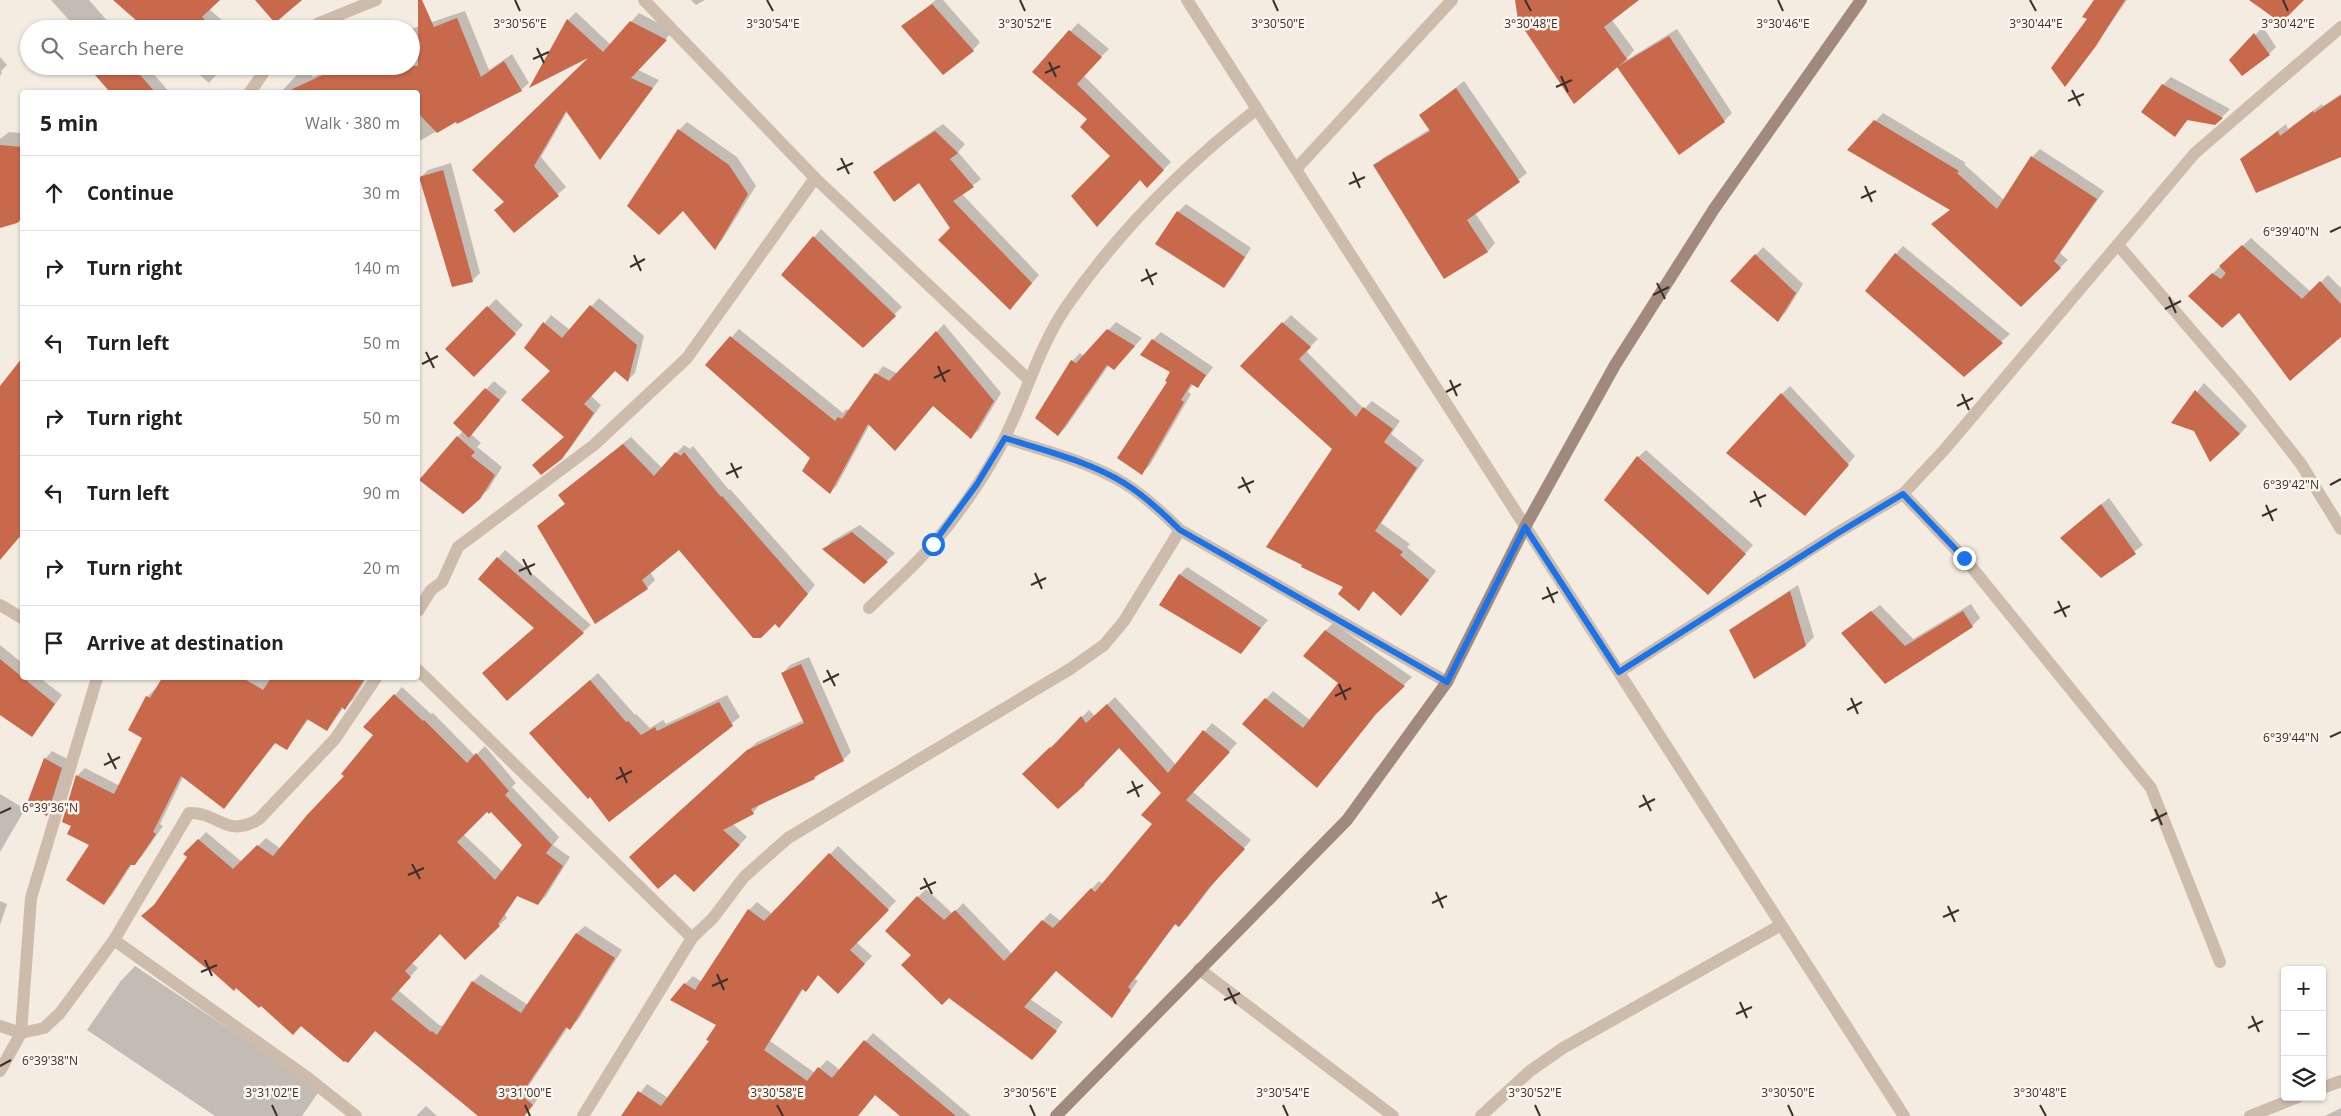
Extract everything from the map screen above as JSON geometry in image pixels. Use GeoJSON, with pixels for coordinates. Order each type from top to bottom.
{"type":"FeatureCollection","features":[{"type":"Feature","properties":{"kind":"street"},"geometry":{"type":"LineString","coordinates":[[326,20],[376,0]]}},
{"type":"Feature","properties":{"kind":"street"},"geometry":{"type":"LineString","coordinates":[[644,0],[815,178],[1028,379]]}},
{"type":"Feature","properties":{"kind":"street"},"geometry":{"type":"LineString","coordinates":[[1187,0],[1904,1116]]}},
{"type":"Feature","properties":{"kind":"street"},"geometry":{"type":"LineString","coordinates":[[1296,169],[1452,0]]}},
{"type":"Feature","properties":{"kind":"street"},"geometry":{"type":"LineString","coordinates":[[1056,1116],[1347,820],[1447,682],[1525,527],[1615,365],[1714,209],[1861,0]]}},
{"type":"Feature","properties":{"kind":"street"},"geometry":{"type":"LineString","coordinates":[[1619,672],[1903,494],[1945,449],[2195,153],[2341,26]]}},
{"type":"Feature","properties":{"kind":"street"},"geometry":{"type":"LineString","coordinates":[[251,90],[262,75]]}},
{"type":"Feature","properties":{"kind":"street"},"geometry":{"type":"LineString","coordinates":[[869,608],[933,544],[977,484],[1005,438],[1028,379],[1065,309],[1115,241],[1218,139],[1256,109]]}},
{"type":"Feature","properties":{"kind":"street"},"geometry":{"type":"LineString","coordinates":[[420,607],[431,590],[442,582],[458,547],[594,444],[687,358],[815,178]]}},
{"type":"Feature","properties":{"kind":"street"},"geometry":{"type":"LineString","coordinates":[[2118,245],[2247,395],[2301,464],[2341,529]]}},
{"type":"Feature","properties":{"kind":"street"},"geometry":{"type":"LineString","coordinates":[[1005,438],[1077,461],[1124,483],[1158,508],[1180,530],[1447,682]]}},
{"type":"Feature","properties":{"kind":"street"},"geometry":{"type":"LineString","coordinates":[[1903,494],[1964,558],[2151,788],[2220,962]]}},
{"type":"Feature","properties":{"kind":"street"},"geometry":{"type":"LineString","coordinates":[[583,1116],[692,938],[713,918],[744,876],[788,838],[1070,669],[1104,645],[1124,621],[1180,530]]}},
{"type":"Feature","properties":{"kind":"street"},"geometry":{"type":"LineString","coordinates":[[0,605],[20,617]]}},
{"type":"Feature","properties":{"kind":"street"},"geometry":{"type":"LineString","coordinates":[[420,672],[692,938]]}},
{"type":"Feature","properties":{"kind":"street"},"geometry":{"type":"LineString","coordinates":[[0,1071],[21,1033],[31,898],[96,680]]}},
{"type":"Feature","properties":{"kind":"street"},"geometry":{"type":"LineString","coordinates":[[0,1026],[21,1033],[44,1028],[60,1013],[114,940],[189,813],[200,812],[230,826],[247,826],[259,819],[335,739],[375,680]]}},
{"type":"Feature","properties":{"kind":"street"},"geometry":{"type":"LineString","coordinates":[[1481,1116],[1530,1071],[1563,1048],[1781,925]]}},
{"type":"Feature","properties":{"kind":"street"},"geometry":{"type":"LineString","coordinates":[[114,940],[308,1078],[356,1116]]}},
{"type":"Feature","properties":{"kind":"street"},"geometry":{"type":"LineString","coordinates":[[1199,969],[1393,1116]]}},
{"type":"Feature","properties":{"kind":"street"},"geometry":{"type":"LineString","coordinates":[[2326,1087],[2341,1081]]}},
{"type":"Feature","properties":{"kind":"street"},"geometry":{"type":"LineString","coordinates":[[2250,1116],[2288,1101]]}},
{"type":"Feature","properties":{"kind":"building"},"geometry":{"type":"Polygon","coordinates":[[[113,0],[220,0],[202,17],[205,20],[136,20],[113,0]]]}},
{"type":"Feature","properties":{"kind":"building"},"geometry":{"type":"Polygon","coordinates":[[[255,0],[302,0],[279,20],[272,20],[255,0]]]}},
{"type":"Feature","properties":{"kind":"building"},"geometry":{"type":"Polygon","coordinates":[[[418,0],[422,0],[434,27],[457,18],[481,77],[504,61],[522,91],[437,133],[420,115],[420,90],[290,90],[323,75],[420,75],[420,20],[418,20],[418,0]]]}},
{"type":"Feature","properties":{"kind":"building"},"geometry":{"type":"Polygon","coordinates":[[[1515,0],[1639,0],[1604,27],[1627,59],[1574,104],[1518,20],[1515,0]]]}},
{"type":"Feature","properties":{"kind":"building"},"geometry":{"type":"Polygon","coordinates":[[[2094,0],[2125,0],[2096,46],[2065,87],[2051,68],[2087,19],[2082,17],[2094,0]]]}},
{"type":"Feature","properties":{"kind":"building"},"geometry":{"type":"Polygon","coordinates":[[[2249,0],[2304,0],[2281,23],[2249,0]]]}},
{"type":"Feature","properties":{"kind":"building"},"geometry":{"type":"Polygon","coordinates":[[[932,4],[974,51],[943,75],[901,26],[932,4]]]}},
{"type":"Feature","properties":{"kind":"building"},"geometry":{"type":"Polygon","coordinates":[[[567,19],[603,52],[630,21],[667,40],[631,78],[653,88],[600,160],[566,111],[534,166],[559,196],[514,233],[494,210],[504,202],[472,170],[588,58],[529,88],[567,19]]]}},
{"type":"Feature","properties":{"kind":"building"},"geometry":{"type":"Polygon","coordinates":[[[1069,30],[1102,57],[1077,84],[1164,170],[1147,188],[1140,180],[1097,227],[1071,196],[1110,156],[1080,127],[1087,119],[1032,72],[1069,30]]]}},
{"type":"Feature","properties":{"kind":"building"},"geometry":{"type":"Polygon","coordinates":[[[2254,33],[2270,55],[2242,76],[2229,60],[2254,33]]]}},
{"type":"Feature","properties":{"kind":"building"},"geometry":{"type":"Polygon","coordinates":[[[1669,36],[1725,122],[1679,155],[1617,67],[1669,36]]]}},
{"type":"Feature","properties":{"kind":"building"},"geometry":{"type":"Polygon","coordinates":[[[95,75],[140,75],[153,90],[108,90],[95,75]]]}},
{"type":"Feature","properties":{"kind":"building"},"geometry":{"type":"Polygon","coordinates":[[[2162,84],[2223,118],[2215,125],[2187,120],[2175,137],[2141,112],[2162,84]]]}},
{"type":"Feature","properties":{"kind":"building"},"geometry":{"type":"Polygon","coordinates":[[[1456,88],[1520,182],[1467,220],[1488,252],[1444,279],[1373,165],[1430,131],[1419,115],[1456,88]]]}},
{"type":"Feature","properties":{"kind":"building"},"geometry":{"type":"Polygon","coordinates":[[[2341,95],[2341,157],[2256,193],[2240,159],[2278,131],[2280,136],[2313,111],[2314,113],[2341,95]]]}},
{"type":"Feature","properties":{"kind":"building"},"geometry":{"type":"Polygon","coordinates":[[[1874,120],[1959,171],[1957,173],[1997,209],[2031,156],[2097,199],[2054,261],[2061,268],[2021,307],[1931,224],[1950,210],[1847,150],[1874,120]]]}},
{"type":"Feature","properties":{"kind":"building"},"geometry":{"type":"Polygon","coordinates":[[[678,129],[729,165],[748,194],[715,250],[683,211],[659,235],[627,206],[678,129]]]}},
{"type":"Feature","properties":{"kind":"building"},"geometry":{"type":"Polygon","coordinates":[[[935,131],[958,153],[950,159],[974,187],[953,201],[1032,283],[1010,310],[938,240],[950,228],[919,183],[894,202],[873,172],[935,131]]]}},
{"type":"Feature","properties":{"kind":"building"},"geometry":{"type":"Polygon","coordinates":[[[0,145],[20,147],[20,221],[0,228],[0,145]]]}},
{"type":"Feature","properties":{"kind":"building"},"geometry":{"type":"Polygon","coordinates":[[[443,170],[473,282],[452,287],[420,177],[443,170]]]}},
{"type":"Feature","properties":{"kind":"building"},"geometry":{"type":"Polygon","coordinates":[[[1177,211],[1245,257],[1224,288],[1155,244],[1177,211]]]}},
{"type":"Feature","properties":{"kind":"building"},"geometry":{"type":"Polygon","coordinates":[[[813,236],[896,316],[863,348],[781,275],[813,236]]]}},
{"type":"Feature","properties":{"kind":"building"},"geometry":{"type":"Polygon","coordinates":[[[2242,245],[2302,299],[2320,281],[2341,304],[2341,337],[2290,381],[2239,313],[2222,328],[2188,296],[2212,273],[2221,279],[2226,273],[2219,266],[2242,245]]]}},
{"type":"Feature","properties":{"kind":"building"},"geometry":{"type":"Polygon","coordinates":[[[1895,253],[2003,343],[1964,377],[1865,291],[1895,253]]]}},
{"type":"Feature","properties":{"kind":"building"},"geometry":{"type":"Polygon","coordinates":[[[1755,254],[1796,293],[1778,322],[1730,281],[1755,254]]]}},
{"type":"Feature","properties":{"kind":"building"},"geometry":{"type":"Polygon","coordinates":[[[590,305],[637,345],[628,382],[615,371],[584,404],[594,413],[562,459],[541,475],[532,465],[564,437],[521,400],[550,371],[524,348],[543,322],[562,338],[590,305]]]}},
{"type":"Feature","properties":{"kind":"building"},"geometry":{"type":"Polygon","coordinates":[[[487,306],[516,334],[474,377],[445,349],[487,306]]]}},
{"type":"Feature","properties":{"kind":"building"},"geometry":{"type":"Polygon","coordinates":[[[1282,322],[1311,347],[1299,359],[1356,417],[1363,407],[1393,429],[1384,442],[1417,468],[1375,531],[1403,552],[1400,555],[1429,580],[1401,616],[1373,591],[1359,611],[1338,594],[1343,587],[1301,567],[1302,565],[1266,547],[1332,449],[1240,366],[1282,322]]]}},
{"type":"Feature","properties":{"kind":"building"},"geometry":{"type":"Polygon","coordinates":[[[1107,329],[1135,346],[1114,370],[1107,365],[1058,436],[1035,418],[1071,360],[1076,363],[1107,329]]]}},
{"type":"Feature","properties":{"kind":"building"},"geometry":{"type":"Polygon","coordinates":[[[936,331],[994,401],[971,439],[933,406],[895,451],[868,424],[830,494],[802,471],[810,458],[705,365],[730,336],[835,421],[838,417],[842,419],[875,373],[889,381],[936,331]]]}},
{"type":"Feature","properties":{"kind":"building"},"geometry":{"type":"Polygon","coordinates":[[[1152,339],[1206,375],[1198,388],[1191,384],[1181,400],[1184,402],[1142,475],[1117,458],[1167,382],[1165,381],[1170,372],[1140,355],[1152,339]]]}},
{"type":"Feature","properties":{"kind":"building"},"geometry":{"type":"Polygon","coordinates":[[[20,361],[20,536],[0,560],[0,386],[20,361]]]}},
{"type":"Feature","properties":{"kind":"building"},"geometry":{"type":"Polygon","coordinates":[[[485,388],[500,400],[469,438],[453,423],[485,388]]]}},
{"type":"Feature","properties":{"kind":"building"},"geometry":{"type":"Polygon","coordinates":[[[2195,390],[2240,434],[2210,462],[2194,431],[2171,423],[2195,390]]]}},
{"type":"Feature","properties":{"kind":"building"},"geometry":{"type":"Polygon","coordinates":[[[1781,393],[1849,465],[1805,516],[1726,453],[1781,393]]]}},
{"type":"Feature","properties":{"kind":"building"},"geometry":{"type":"Polygon","coordinates":[[[457,436],[475,452],[471,456],[495,475],[480,499],[463,514],[420,479],[457,436]]]}},
{"type":"Feature","properties":{"kind":"building"},"geometry":{"type":"Polygon","coordinates":[[[623,444],[654,476],[675,452],[681,456],[684,452],[721,497],[808,594],[779,628],[775,624],[761,638],[753,638],[679,550],[642,580],[648,589],[595,624],[537,526],[565,504],[558,495],[623,444]]]}},
{"type":"Feature","properties":{"kind":"building"},"geometry":{"type":"Polygon","coordinates":[[[1637,456],[1746,554],[1708,595],[1604,500],[1637,456]]]}},
{"type":"Feature","properties":{"kind":"building"},"geometry":{"type":"Polygon","coordinates":[[[2101,504],[2136,554],[2101,578],[2060,538],[2101,504]]]}},
{"type":"Feature","properties":{"kind":"building"},"geometry":{"type":"Polygon","coordinates":[[[852,532],[888,562],[864,584],[822,549],[852,532]]]}},
{"type":"Feature","properties":{"kind":"building"},"geometry":{"type":"Polygon","coordinates":[[[497,557],[584,633],[507,701],[482,673],[534,628],[478,579],[497,557]]]}},
{"type":"Feature","properties":{"kind":"building"},"geometry":{"type":"Polygon","coordinates":[[[1179,574],[1261,628],[1241,654],[1159,605],[1179,574]]]}},
{"type":"Feature","properties":{"kind":"building"},"geometry":{"type":"Polygon","coordinates":[[[1790,591],[1806,646],[1754,679],[1729,630],[1790,591]]]}},
{"type":"Feature","properties":{"kind":"building"},"geometry":{"type":"Polygon","coordinates":[[[1871,611],[1905,646],[1963,611],[1973,627],[1885,684],[1841,633],[1871,611]]]}},
{"type":"Feature","properties":{"kind":"building"},"geometry":{"type":"Polygon","coordinates":[[[1325,630],[1405,686],[1376,714],[1317,788],[1242,724],[1265,698],[1303,728],[1338,683],[1303,656],[1325,630]]]}},
{"type":"Feature","properties":{"kind":"building"},"geometry":{"type":"Polygon","coordinates":[[[0,659],[20,675],[20,680],[26,680],[55,704],[32,737],[0,715],[0,659]]]}},
{"type":"Feature","properties":{"kind":"building"},"geometry":{"type":"Polygon","coordinates":[[[801,664],[844,761],[814,777],[815,779],[751,809],[754,814],[723,830],[740,845],[694,892],[675,874],[658,889],[629,857],[747,750],[804,723],[781,673],[801,664]]]}},
{"type":"Feature","properties":{"kind":"building"},"geometry":{"type":"Polygon","coordinates":[[[161,680],[246,680],[263,690],[270,680],[364,680],[345,710],[342,707],[327,731],[307,719],[287,750],[275,743],[224,809],[181,776],[153,832],[156,834],[135,865],[130,865],[104,905],[66,880],[89,845],[67,834],[71,826],[62,822],[76,775],[114,794],[142,738],[128,730],[146,696],[150,698],[161,680]]]}},
{"type":"Feature","properties":{"kind":"building"},"geometry":{"type":"Polygon","coordinates":[[[590,680],[626,722],[628,721],[641,735],[655,727],[657,731],[719,702],[733,726],[609,822],[590,797],[588,799],[529,733],[590,680]]]}},
{"type":"Feature","properties":{"kind":"building"},"geometry":{"type":"Polygon","coordinates":[[[394,694],[424,720],[467,763],[476,753],[509,791],[505,795],[552,845],[546,853],[563,866],[538,905],[517,896],[498,924],[500,926],[465,960],[440,934],[405,971],[411,977],[391,999],[437,1035],[472,981],[521,1013],[576,933],[615,958],[570,1030],[566,1027],[521,1095],[533,1105],[524,1116],[478,1116],[375,1031],[348,1063],[344,1062],[301,1026],[293,1035],[261,1006],[259,1008],[236,988],[234,991],[207,967],[141,916],[154,905],[187,857],[183,854],[198,839],[233,869],[257,845],[273,856],[307,815],[344,776],[341,774],[373,735],[363,727],[394,694]],[[487,812],[457,842],[495,880],[522,845],[491,812],[489,814],[487,812]]]}},
{"type":"Feature","properties":{"kind":"building"},"geometry":{"type":"Polygon","coordinates":[[[1107,704],[1168,773],[1203,730],[1230,752],[1186,800],[1245,849],[1209,888],[1179,927],[1175,924],[1128,987],[1131,990],[1112,1018],[1056,971],[1024,1007],[1057,1031],[1032,1060],[949,998],[942,1005],[901,965],[911,955],[885,931],[917,896],[944,920],[955,910],[1004,961],[1042,920],[1053,928],[1091,888],[1095,892],[1152,824],[1141,815],[1161,793],[1119,748],[1085,785],[1058,809],[1022,774],[1051,748],[1081,716],[1086,723],[1107,704]]]}},
{"type":"Feature","properties":{"kind":"building"},"geometry":{"type":"Polygon","coordinates":[[[44,758],[62,768],[47,816],[26,806],[44,758]]]}},
{"type":"Feature","properties":{"kind":"building"},"geometry":{"type":"Polygon","coordinates":[[[829,853],[889,910],[850,950],[865,964],[838,994],[818,975],[806,992],[802,989],[764,1050],[807,1081],[818,1067],[832,1078],[864,1040],[956,1116],[900,1116],[875,1095],[858,1116],[621,1116],[638,1091],[661,1106],[709,1041],[706,1040],[716,1025],[670,1000],[684,983],[695,990],[748,909],[764,921],[829,853]]]}},
{"type":"Feature","properties":{"kind":"route"},"geometry":{"type":"LineString","coordinates":[[933,544],[977,484],[1005,438],[1077,461],[1124,483],[1158,508],[1180,530],[1447,682],[1525,527],[1619,672],[1903,494],[1964,558]]}}]}
